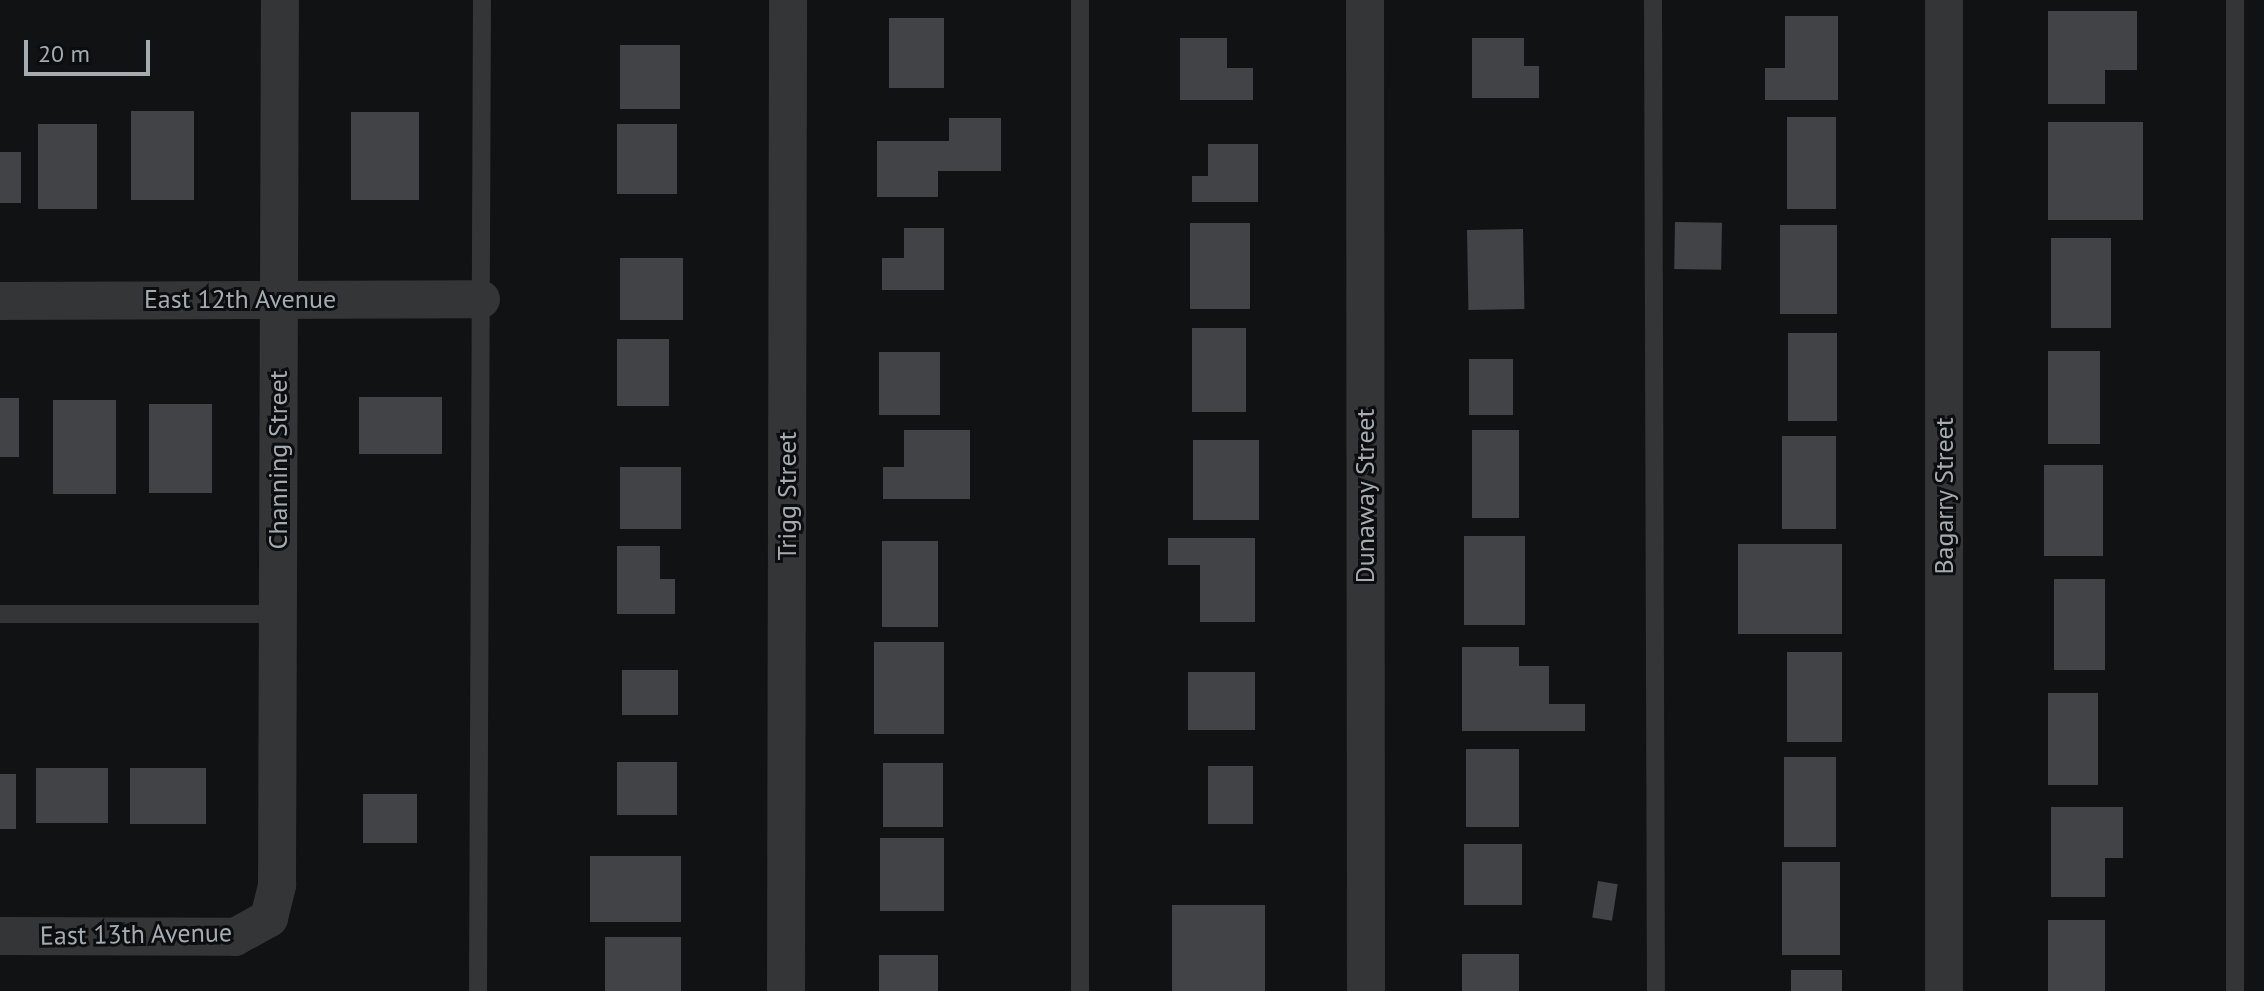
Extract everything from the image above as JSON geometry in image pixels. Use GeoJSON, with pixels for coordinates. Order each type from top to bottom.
{"type":"FeatureCollection","features":[{"type":"Feature","properties":{"kind":"street","name":"Channing Street"},"geometry":{"type":"LineString","coordinates":[[269,918],[277,885],[280,0]]}},
{"type":"Feature","properties":{"kind":"street","name":"Trigg Street"},"geometry":{"type":"LineString","coordinates":[[786,991],[788,0]]}},
{"type":"Feature","properties":{"kind":"street","name":"Dunaway Street"},"geometry":{"type":"LineString","coordinates":[[1365,0],[1366,991]]}},
{"type":"Feature","properties":{"kind":"street","name":"Bagarry Street"},"geometry":{"type":"LineString","coordinates":[[1944,0],[1944,991]]}},
{"type":"Feature","properties":{"kind":"street","name":"East 12th Avenue"},"geometry":{"type":"LineString","coordinates":[[0,301],[481,299]]}},
{"type":"Feature","properties":{"kind":"street","name":"East 13th Avenue"},"geometry":{"type":"LineString","coordinates":[[0,936],[235,937],[269,918]]}},
{"type":"Feature","properties":{"kind":"lane"},"geometry":{"type":"LineString","coordinates":[[478,991],[482,0]]}},
{"type":"Feature","properties":{"kind":"lane"},"geometry":{"type":"LineString","coordinates":[[1080,0],[1080,991]]}},
{"type":"Feature","properties":{"kind":"lane"},"geometry":{"type":"LineString","coordinates":[[1653,0],[1656,991]]}},
{"type":"Feature","properties":{"kind":"lane"},"geometry":{"type":"LineString","coordinates":[[2235,0],[2235,991]]}},
{"type":"Feature","properties":{"kind":"lane"},"geometry":{"type":"LineString","coordinates":[[0,614],[278,614]]}},
{"type":"Feature","properties":{"kind":"building"},"geometry":{"type":"Polygon","coordinates":[[[2048,11],[2137,11],[2137,70],[2105,70],[2105,104],[2048,104],[2048,11]]]}},
{"type":"Feature","properties":{"kind":"building"},"geometry":{"type":"Polygon","coordinates":[[[1785,16],[1838,16],[1838,100],[1765,100],[1765,68],[1785,68],[1785,16]]]}},
{"type":"Feature","properties":{"kind":"building"},"geometry":{"type":"Polygon","coordinates":[[[889,18],[944,18],[944,88],[889,88],[889,18]]]}},
{"type":"Feature","properties":{"kind":"building"},"geometry":{"type":"Polygon","coordinates":[[[1180,38],[1227,38],[1227,68],[1253,68],[1253,100],[1180,100],[1180,38]]]}},
{"type":"Feature","properties":{"kind":"building"},"geometry":{"type":"Polygon","coordinates":[[[1472,38],[1524,38],[1524,66],[1539,66],[1539,98],[1472,98],[1472,38]]]}},
{"type":"Feature","properties":{"kind":"building"},"geometry":{"type":"Polygon","coordinates":[[[620,45],[680,45],[680,109],[620,109],[620,45]]]}},
{"type":"Feature","properties":{"kind":"building"},"geometry":{"type":"Polygon","coordinates":[[[131,111],[194,111],[194,200],[131,200],[131,111]]]}},
{"type":"Feature","properties":{"kind":"building"},"geometry":{"type":"Polygon","coordinates":[[[351,112],[419,112],[419,200],[351,200],[351,112]]]}},
{"type":"Feature","properties":{"kind":"building"},"geometry":{"type":"Polygon","coordinates":[[[1787,117],[1836,117],[1836,209],[1787,209],[1787,117]]]}},
{"type":"Feature","properties":{"kind":"building"},"geometry":{"type":"Polygon","coordinates":[[[949,118],[1001,118],[1001,171],[938,171],[938,197],[877,197],[877,141],[949,141],[949,118]]]}},
{"type":"Feature","properties":{"kind":"building"},"geometry":{"type":"Polygon","coordinates":[[[2048,122],[2143,122],[2143,220],[2048,220],[2048,122]]]}},
{"type":"Feature","properties":{"kind":"building"},"geometry":{"type":"Polygon","coordinates":[[[38,124],[97,124],[97,209],[38,209],[38,124]]]}},
{"type":"Feature","properties":{"kind":"building"},"geometry":{"type":"Polygon","coordinates":[[[617,124],[677,124],[677,194],[617,194],[617,124]]]}},
{"type":"Feature","properties":{"kind":"building"},"geometry":{"type":"Polygon","coordinates":[[[1208,144],[1258,144],[1258,202],[1192,202],[1192,176],[1208,176],[1208,144]]]}},
{"type":"Feature","properties":{"kind":"building"},"geometry":{"type":"Polygon","coordinates":[[[0,152],[21,152],[21,203],[0,203],[0,152]]]}},
{"type":"Feature","properties":{"kind":"building"},"geometry":{"type":"Polygon","coordinates":[[[1675,222],[1722,223],[1721,270],[1674,269],[1675,222]]]}},
{"type":"Feature","properties":{"kind":"building"},"geometry":{"type":"Polygon","coordinates":[[[1190,223],[1250,223],[1250,309],[1190,309],[1190,223]]]}},
{"type":"Feature","properties":{"kind":"building"},"geometry":{"type":"Polygon","coordinates":[[[1780,225],[1837,225],[1837,314],[1780,314],[1780,225]]]}},
{"type":"Feature","properties":{"kind":"building"},"geometry":{"type":"Polygon","coordinates":[[[904,228],[944,228],[944,290],[882,290],[882,258],[904,258],[904,228]]]}},
{"type":"Feature","properties":{"kind":"building"},"geometry":{"type":"Polygon","coordinates":[[[1523,229],[1524,309],[1468,310],[1467,230],[1523,229]]]}},
{"type":"Feature","properties":{"kind":"building"},"geometry":{"type":"Polygon","coordinates":[[[2051,238],[2111,238],[2111,328],[2051,328],[2051,238]]]}},
{"type":"Feature","properties":{"kind":"building"},"geometry":{"type":"Polygon","coordinates":[[[620,258],[683,258],[683,320],[620,320],[620,258]]]}},
{"type":"Feature","properties":{"kind":"building"},"geometry":{"type":"Polygon","coordinates":[[[1192,328],[1246,328],[1246,412],[1192,412],[1192,328]]]}},
{"type":"Feature","properties":{"kind":"building"},"geometry":{"type":"Polygon","coordinates":[[[1788,333],[1837,333],[1837,421],[1788,421],[1788,333]]]}},
{"type":"Feature","properties":{"kind":"building"},"geometry":{"type":"Polygon","coordinates":[[[617,339],[669,339],[669,406],[617,406],[617,339]]]}},
{"type":"Feature","properties":{"kind":"building"},"geometry":{"type":"Polygon","coordinates":[[[2048,351],[2100,351],[2100,444],[2048,444],[2048,351]]]}},
{"type":"Feature","properties":{"kind":"building"},"geometry":{"type":"Polygon","coordinates":[[[879,352],[940,352],[940,415],[879,415],[879,352]]]}},
{"type":"Feature","properties":{"kind":"building"},"geometry":{"type":"Polygon","coordinates":[[[1469,359],[1513,359],[1513,415],[1469,415],[1469,359]]]}},
{"type":"Feature","properties":{"kind":"building"},"geometry":{"type":"Polygon","coordinates":[[[359,397],[442,397],[442,454],[359,454],[359,397]]]}},
{"type":"Feature","properties":{"kind":"building"},"geometry":{"type":"Polygon","coordinates":[[[0,398],[19,398],[19,457],[0,457],[0,398]]]}},
{"type":"Feature","properties":{"kind":"building"},"geometry":{"type":"Polygon","coordinates":[[[53,400],[116,400],[116,494],[53,494],[53,400]]]}},
{"type":"Feature","properties":{"kind":"building"},"geometry":{"type":"Polygon","coordinates":[[[149,404],[212,404],[212,493],[149,493],[149,404]]]}},
{"type":"Feature","properties":{"kind":"building"},"geometry":{"type":"Polygon","coordinates":[[[904,430],[970,430],[970,499],[883,499],[883,467],[904,467],[904,430]]]}},
{"type":"Feature","properties":{"kind":"building"},"geometry":{"type":"Polygon","coordinates":[[[1472,430],[1519,430],[1519,518],[1472,518],[1472,430]]]}},
{"type":"Feature","properties":{"kind":"building"},"geometry":{"type":"Polygon","coordinates":[[[1782,436],[1836,436],[1836,529],[1782,529],[1782,436]]]}},
{"type":"Feature","properties":{"kind":"building"},"geometry":{"type":"Polygon","coordinates":[[[1193,440],[1259,440],[1259,520],[1193,520],[1193,440]]]}},
{"type":"Feature","properties":{"kind":"building"},"geometry":{"type":"Polygon","coordinates":[[[2044,465],[2103,465],[2103,556],[2044,556],[2044,465]]]}},
{"type":"Feature","properties":{"kind":"building"},"geometry":{"type":"Polygon","coordinates":[[[620,467],[681,467],[681,529],[620,529],[620,467]]]}},
{"type":"Feature","properties":{"kind":"building"},"geometry":{"type":"Polygon","coordinates":[[[1464,536],[1525,536],[1525,625],[1464,625],[1464,536]]]}},
{"type":"Feature","properties":{"kind":"building"},"geometry":{"type":"Polygon","coordinates":[[[1168,538],[1255,538],[1255,622],[1200,622],[1200,565],[1168,565],[1168,538]]]}},
{"type":"Feature","properties":{"kind":"building"},"geometry":{"type":"Polygon","coordinates":[[[882,541],[938,541],[938,627],[882,627],[882,541]]]}},
{"type":"Feature","properties":{"kind":"building"},"geometry":{"type":"Polygon","coordinates":[[[1738,544],[1842,544],[1842,634],[1738,634],[1738,544]]]}},
{"type":"Feature","properties":{"kind":"building"},"geometry":{"type":"Polygon","coordinates":[[[617,546],[660,546],[660,579],[675,579],[675,614],[617,614],[617,546]]]}},
{"type":"Feature","properties":{"kind":"building"},"geometry":{"type":"Polygon","coordinates":[[[2054,579],[2105,579],[2105,670],[2054,670],[2054,579]]]}},
{"type":"Feature","properties":{"kind":"building"},"geometry":{"type":"Polygon","coordinates":[[[874,642],[944,642],[944,734],[874,734],[874,642]]]}},
{"type":"Feature","properties":{"kind":"building"},"geometry":{"type":"Polygon","coordinates":[[[1462,647],[1519,647],[1519,666],[1549,666],[1549,704],[1585,704],[1585,731],[1462,731],[1462,647]]]}},
{"type":"Feature","properties":{"kind":"building"},"geometry":{"type":"Polygon","coordinates":[[[1787,652],[1842,652],[1842,742],[1787,742],[1787,652]]]}},
{"type":"Feature","properties":{"kind":"building"},"geometry":{"type":"Polygon","coordinates":[[[622,670],[678,670],[678,715],[622,715],[622,670]]]}},
{"type":"Feature","properties":{"kind":"building"},"geometry":{"type":"Polygon","coordinates":[[[1188,672],[1255,672],[1255,730],[1188,730],[1188,672]]]}},
{"type":"Feature","properties":{"kind":"building"},"geometry":{"type":"Polygon","coordinates":[[[2048,693],[2098,693],[2098,785],[2048,785],[2048,693]]]}},
{"type":"Feature","properties":{"kind":"building"},"geometry":{"type":"Polygon","coordinates":[[[1466,749],[1519,749],[1519,827],[1466,827],[1466,749]]]}},
{"type":"Feature","properties":{"kind":"building"},"geometry":{"type":"Polygon","coordinates":[[[1784,757],[1836,757],[1836,847],[1784,847],[1784,757]]]}},
{"type":"Feature","properties":{"kind":"building"},"geometry":{"type":"Polygon","coordinates":[[[617,762],[677,762],[677,815],[617,815],[617,762]]]}},
{"type":"Feature","properties":{"kind":"building"},"geometry":{"type":"Polygon","coordinates":[[[883,763],[943,763],[943,827],[883,827],[883,763]]]}},
{"type":"Feature","properties":{"kind":"building"},"geometry":{"type":"Polygon","coordinates":[[[1208,766],[1253,766],[1253,824],[1208,824],[1208,766]]]}},
{"type":"Feature","properties":{"kind":"building"},"geometry":{"type":"Polygon","coordinates":[[[36,768],[108,768],[108,823],[36,823],[36,768]]]}},
{"type":"Feature","properties":{"kind":"building"},"geometry":{"type":"Polygon","coordinates":[[[130,768],[206,768],[206,824],[130,824],[130,768]]]}},
{"type":"Feature","properties":{"kind":"building"},"geometry":{"type":"Polygon","coordinates":[[[0,774],[16,774],[16,829],[0,829],[0,774]]]}},
{"type":"Feature","properties":{"kind":"building"},"geometry":{"type":"Polygon","coordinates":[[[363,794],[417,794],[417,843],[363,843],[363,794]]]}},
{"type":"Feature","properties":{"kind":"building"},"geometry":{"type":"Polygon","coordinates":[[[2051,807],[2123,807],[2123,858],[2105,858],[2105,897],[2051,897],[2051,807]]]}},
{"type":"Feature","properties":{"kind":"building"},"geometry":{"type":"Polygon","coordinates":[[[880,838],[944,838],[944,911],[880,911],[880,838]]]}},
{"type":"Feature","properties":{"kind":"building"},"geometry":{"type":"Polygon","coordinates":[[[1464,844],[1522,844],[1522,905],[1464,905],[1464,844]]]}},
{"type":"Feature","properties":{"kind":"building"},"geometry":{"type":"Polygon","coordinates":[[[590,856],[681,856],[681,922],[590,922],[590,856]]]}},
{"type":"Feature","properties":{"kind":"building"},"geometry":{"type":"Polygon","coordinates":[[[1782,862],[1840,862],[1840,955],[1782,955],[1782,862]]]}},
{"type":"Feature","properties":{"kind":"building"},"geometry":{"type":"Polygon","coordinates":[[[1598,881],[1618,884],[1612,921],[1592,918],[1598,881]]]}},
{"type":"Feature","properties":{"kind":"building"},"geometry":{"type":"Polygon","coordinates":[[[1172,905],[1265,905],[1265,991],[1172,991],[1172,905]]]}},
{"type":"Feature","properties":{"kind":"building"},"geometry":{"type":"Polygon","coordinates":[[[2048,920],[2105,920],[2105,991],[2048,991],[2048,920]]]}},
{"type":"Feature","properties":{"kind":"building"},"geometry":{"type":"Polygon","coordinates":[[[605,937],[681,937],[681,991],[605,991],[605,937]]]}},
{"type":"Feature","properties":{"kind":"building"},"geometry":{"type":"Polygon","coordinates":[[[1462,954],[1519,954],[1519,991],[1462,991],[1462,954]]]}},
{"type":"Feature","properties":{"kind":"building"},"geometry":{"type":"Polygon","coordinates":[[[879,955],[938,955],[938,991],[879,991],[879,955]]]}},
{"type":"Feature","properties":{"kind":"building"},"geometry":{"type":"Polygon","coordinates":[[[1791,970],[1842,970],[1842,991],[1791,991],[1791,970]]]}}]}
